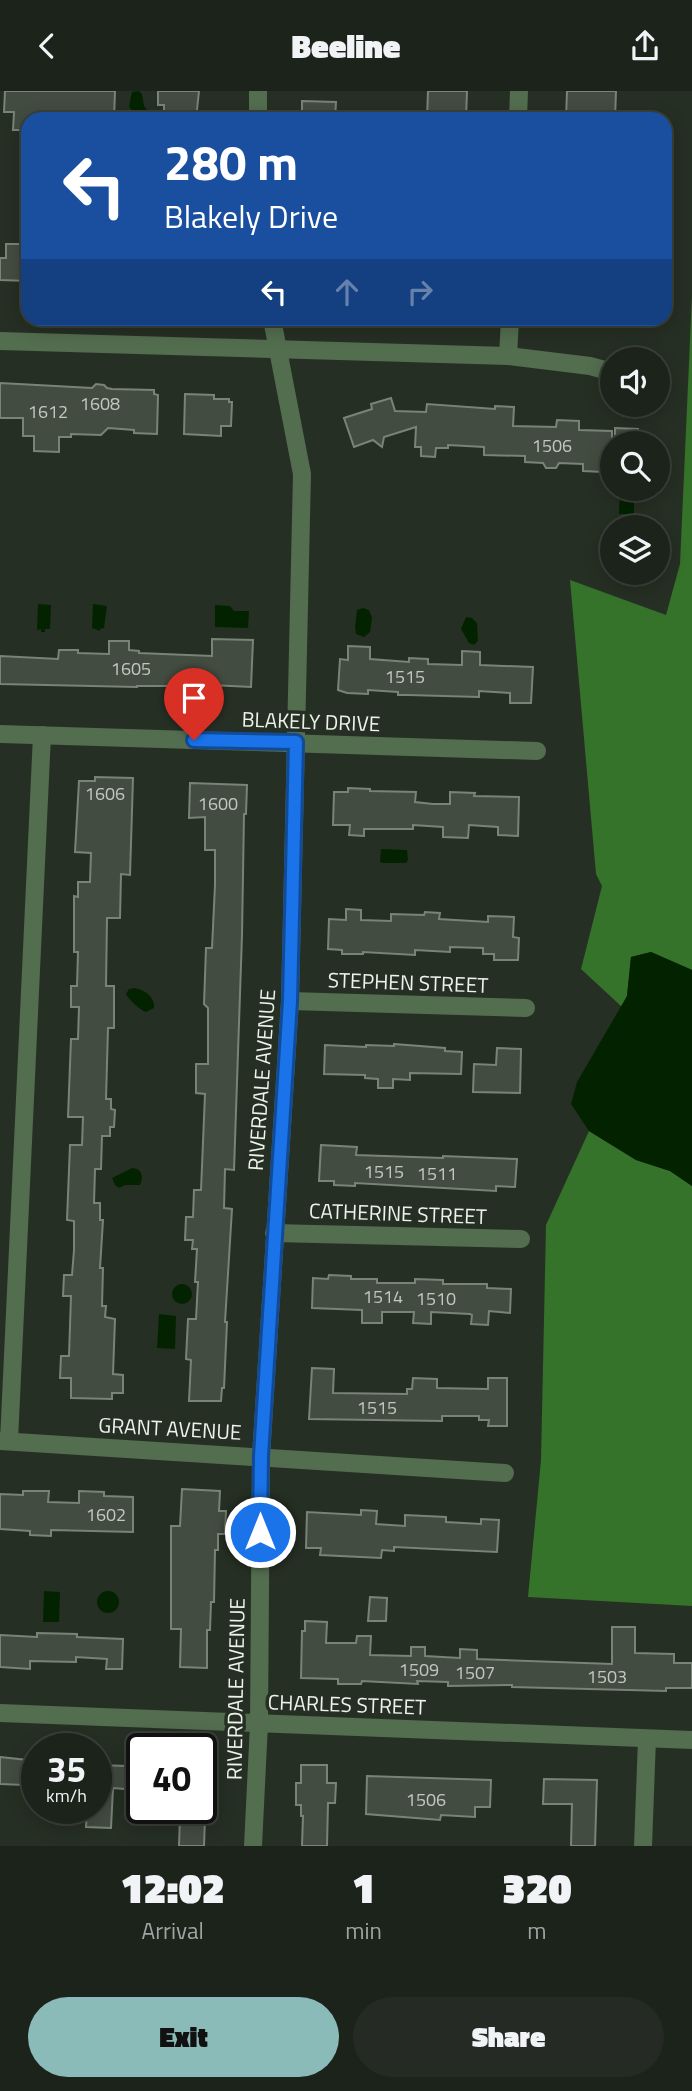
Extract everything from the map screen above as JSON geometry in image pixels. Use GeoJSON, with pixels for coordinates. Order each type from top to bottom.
{"type":"FeatureCollection","features":[{"type":"Feature","properties":{"kind":"street"},"geometry":{"type":"LineString","coordinates":[[258,91],[258,112]]}},
{"type":"Feature","properties":{"kind":"street"},"geometry":{"type":"LineString","coordinates":[[518,112],[519,91]]}},
{"type":"Feature","properties":{"kind":"street","name":"RIVERDALE AVENUE"},"geometry":{"type":"LineString","coordinates":[[253,1846],[259,1724],[261,1456],[290,1001],[302,474],[273,326]]}},
{"type":"Feature","properties":{"kind":"street"},"geometry":{"type":"LineString","coordinates":[[508,356],[510,326]]}},
{"type":"Feature","properties":{"kind":"street"},"geometry":{"type":"LineString","coordinates":[[0,341],[508,356],[600,369]]}},
{"type":"Feature","properties":{"kind":"street","name":"BLAKELY DRIVE"},"geometry":{"type":"LineString","coordinates":[[0,734],[537,751]]}},
{"type":"Feature","properties":{"kind":"street"},"geometry":{"type":"LineString","coordinates":[[4,1441],[41,735]]}},
{"type":"Feature","properties":{"kind":"street","name":"STEPHEN STREET"},"geometry":{"type":"LineString","coordinates":[[290,1001],[526,1008]]}},
{"type":"Feature","properties":{"kind":"street","name":"CATHERINE STREET"},"geometry":{"type":"LineString","coordinates":[[274,1233],[521,1239]]}},
{"type":"Feature","properties":{"kind":"street","name":"GRANT AVENUE"},"geometry":{"type":"LineString","coordinates":[[4,1441],[505,1473]]}},
{"type":"Feature","properties":{"kind":"street","name":"CHARLES STREET"},"geometry":{"type":"LineString","coordinates":[[0,1713],[692,1740]]}},
{"type":"Feature","properties":{"kind":"street"},"geometry":{"type":"LineString","coordinates":[[643,1846],[647,1738]]}},
{"type":"Feature","properties":{"kind":"green space"},"geometry":{"type":"Polygon","coordinates":[[[692,295],[692,970],[651,952],[631,957],[627,996],[622,1007],[581,969],[602,886],[596,874],[570,580],[666,615],[680,564],[692,295]]]}},
{"type":"Feature","properties":{"kind":"green space"},"geometry":{"type":"Polygon","coordinates":[[[589,1131],[636,1160],[670,1171],[692,1186],[692,1606],[528,1597],[541,1460],[546,1225],[589,1131]]]}},
{"type":"Feature","properties":{"kind":"shaded area"},"geometry":{"type":"Polygon","coordinates":[[[139,91],[142,94],[148,112],[132,112],[129,106],[132,92],[139,91]]]}},
{"type":"Feature","properties":{"kind":"shaded area"},"geometry":{"type":"Polygon","coordinates":[[[620,501],[634,501],[634,514],[619,514],[620,501]]]}},
{"type":"Feature","properties":{"kind":"shaded area"},"geometry":{"type":"Polygon","coordinates":[[[38,604],[51,605],[50,629],[45,629],[45,632],[37,630],[38,604]]]}},
{"type":"Feature","properties":{"kind":"shaded area"},"geometry":{"type":"Polygon","coordinates":[[[93,604],[107,606],[104,628],[100,631],[92,628],[93,604]]]}},
{"type":"Feature","properties":{"kind":"shaded area"},"geometry":{"type":"Polygon","coordinates":[[[215,605],[230,606],[234,611],[249,611],[248,628],[215,627],[215,605]]]}},
{"type":"Feature","properties":{"kind":"shaded area"},"geometry":{"type":"Polygon","coordinates":[[[357,610],[369,610],[372,618],[370,632],[364,637],[356,634],[355,627],[357,610]]]}},
{"type":"Feature","properties":{"kind":"shaded area"},"geometry":{"type":"Polygon","coordinates":[[[466,617],[477,623],[478,641],[474,645],[469,643],[461,629],[466,617]]]}},
{"type":"Feature","properties":{"kind":"shaded area"},"geometry":{"type":"Polygon","coordinates":[[[381,849],[407,850],[408,860],[406,863],[382,863],[381,849]]]}},
{"type":"Feature","properties":{"kind":"shaded area"},"geometry":{"type":"Polygon","coordinates":[[[651,952],[692,970],[692,1186],[670,1171],[636,1160],[589,1131],[571,1104],[577,1082],[627,996],[631,957],[651,952]]]}},
{"type":"Feature","properties":{"kind":"shaded area"},"geometry":{"type":"Polygon","coordinates":[[[135,988],[149,995],[154,1008],[146,1012],[132,1002],[126,994],[129,989],[135,988]]]}},
{"type":"Feature","properties":{"kind":"shaded area"},"geometry":{"type":"Polygon","coordinates":[[[132,1168],[141,1173],[140,1185],[125,1185],[119,1188],[115,1185],[112,1178],[132,1168]]]}},
{"type":"Feature","properties":{"kind":"shaded area"},"geometry":{"type":"Polygon","coordinates":[[[178,1284],[186,1284],[192,1294],[186,1304],[178,1304],[172,1298],[172,1290],[178,1284]]]}},
{"type":"Feature","properties":{"kind":"shaded area"},"geometry":{"type":"Polygon","coordinates":[[[159,1314],[176,1316],[175,1349],[157,1348],[159,1314]]]}},
{"type":"Feature","properties":{"kind":"shaded area"},"geometry":{"type":"Polygon","coordinates":[[[44,1591],[60,1592],[59,1622],[43,1622],[44,1591]]]}},
{"type":"Feature","properties":{"kind":"shaded area"},"geometry":{"type":"Polygon","coordinates":[[[108,1591],[116,1594],[119,1602],[116,1610],[108,1613],[100,1610],[97,1602],[100,1594],[108,1591]]]}},
{"type":"Feature","properties":{"kind":"building"},"geometry":{"type":"Polygon","coordinates":[[[5,91],[115,91],[114,112],[21,112],[21,130],[13,130],[14,112],[4,112],[5,91]]]}},
{"type":"Feature","properties":{"kind":"building"},"geometry":{"type":"Polygon","coordinates":[[[158,91],[199,91],[197,112],[164,112],[164,105],[158,105],[158,91]]]}},
{"type":"Feature","properties":{"kind":"building"},"geometry":{"type":"Polygon","coordinates":[[[428,91],[467,91],[466,112],[427,112],[428,91]]]}},
{"type":"Feature","properties":{"kind":"building"},"geometry":{"type":"Polygon","coordinates":[[[567,91],[616,91],[615,112],[566,112],[567,91]]]}},
{"type":"Feature","properties":{"kind":"building"},"geometry":{"type":"Polygon","coordinates":[[[302,101],[336,102],[335,112],[302,112],[302,101]]]}},
{"type":"Feature","properties":{"kind":"building"},"geometry":{"type":"Polygon","coordinates":[[[6,244],[21,244],[21,281],[0,280],[0,258],[6,258],[6,244]]]}},
{"type":"Feature","properties":{"kind":"building"},"geometry":{"type":"Polygon","coordinates":[[[0,383],[92,388],[96,384],[112,389],[154,390],[154,394],[158,395],[157,434],[108,428],[101,435],[71,434],[71,437],[59,437],[59,452],[34,451],[34,436],[23,436],[23,418],[0,418],[0,383]]]}},
{"type":"Feature","properties":{"kind":"building"},"geometry":{"type":"Polygon","coordinates":[[[185,394],[214,395],[214,399],[229,399],[229,402],[232,402],[231,426],[221,426],[221,436],[184,434],[185,394]]]}},
{"type":"Feature","properties":{"kind":"building"},"geometry":{"type":"Polygon","coordinates":[[[391,398],[395,411],[426,412],[427,404],[495,409],[495,406],[514,407],[513,426],[556,427],[557,420],[579,421],[579,430],[612,431],[600,431],[600,472],[583,471],[583,464],[559,463],[556,468],[546,468],[543,463],[525,462],[525,456],[484,455],[484,447],[448,445],[448,448],[436,448],[435,457],[421,456],[421,447],[415,447],[416,427],[384,437],[382,447],[373,440],[354,447],[344,418],[372,409],[371,404],[391,398]]]}},
{"type":"Feature","properties":{"kind":"building"},"geometry":{"type":"Polygon","coordinates":[[[615,428],[638,429],[638,431],[615,431],[615,428]]]}},
{"type":"Feature","properties":{"kind":"building"},"geometry":{"type":"Polygon","coordinates":[[[212,639],[253,640],[251,687],[182,683],[182,686],[137,687],[0,684],[0,656],[58,659],[59,650],[109,654],[109,641],[129,641],[129,650],[139,653],[212,656],[212,639]]]}},
{"type":"Feature","properties":{"kind":"building"},"geometry":{"type":"Polygon","coordinates":[[[348,646],[370,647],[370,659],[409,662],[409,658],[428,659],[428,664],[462,665],[462,651],[480,652],[480,665],[533,667],[531,703],[510,703],[510,693],[479,691],[479,697],[398,695],[398,692],[368,690],[368,694],[347,693],[338,690],[340,659],[348,660],[348,646]]]}},
{"type":"Feature","properties":{"kind":"building"},"geometry":{"type":"Polygon","coordinates":[[[95,777],[133,778],[130,875],[121,874],[120,918],[107,918],[106,986],[114,986],[114,1028],[108,1028],[106,1099],[111,1099],[111,1109],[115,1110],[114,1127],[110,1127],[110,1136],[102,1136],[101,1169],[95,1169],[94,1203],[100,1203],[100,1220],[103,1220],[100,1268],[103,1268],[102,1306],[106,1306],[105,1317],[115,1319],[113,1374],[123,1375],[123,1393],[112,1393],[112,1399],[71,1398],[71,1378],[60,1378],[61,1356],[69,1356],[71,1296],[63,1296],[64,1275],[72,1275],[74,1250],[74,1221],[67,1220],[70,1145],[82,1145],[83,1117],[68,1117],[71,1039],[78,1039],[79,1007],[71,1007],[71,986],[77,986],[78,952],[74,952],[74,896],[78,897],[78,882],[90,882],[91,853],[75,852],[79,781],[95,781],[95,777]]]}},
{"type":"Feature","properties":{"kind":"building"},"geometry":{"type":"Polygon","coordinates":[[[190,783],[247,785],[234,1170],[225,1169],[224,1208],[232,1209],[224,1388],[221,1401],[189,1401],[191,1360],[186,1359],[188,1319],[196,1319],[198,1282],[195,1282],[197,1249],[192,1249],[193,1240],[185,1240],[186,1217],[193,1217],[194,1190],[201,1190],[205,1094],[196,1093],[196,1064],[208,1064],[208,1008],[204,1004],[206,948],[212,948],[215,885],[215,850],[205,850],[205,817],[189,818],[190,783]]]}},
{"type":"Feature","properties":{"kind":"building"},"geometry":{"type":"Polygon","coordinates":[[[348,788],[416,792],[415,802],[433,804],[450,804],[450,792],[475,793],[474,796],[519,797],[518,836],[498,835],[498,827],[469,825],[468,838],[443,837],[443,827],[413,825],[413,829],[364,829],[364,836],[349,835],[350,825],[333,825],[334,792],[348,792],[348,788]]]}},
{"type":"Feature","properties":{"kind":"building"},"geometry":{"type":"Polygon","coordinates":[[[346,909],[361,910],[361,920],[391,921],[391,914],[424,915],[425,912],[440,913],[439,919],[488,922],[488,916],[514,917],[513,937],[519,938],[518,960],[494,960],[494,954],[483,954],[483,948],[450,947],[450,952],[415,950],[415,955],[363,952],[342,954],[342,950],[328,949],[329,919],[346,920],[346,909]]]}},
{"type":"Feature","properties":{"kind":"building"},"geometry":{"type":"Polygon","coordinates":[[[394,1044],[462,1052],[461,1074],[410,1073],[410,1080],[393,1079],[393,1088],[378,1088],[378,1079],[365,1078],[365,1075],[324,1074],[325,1045],[366,1047],[394,1044]]]}},
{"type":"Feature","properties":{"kind":"building"},"geometry":{"type":"Polygon","coordinates":[[[497,1048],[521,1049],[520,1093],[473,1092],[474,1064],[496,1065],[497,1048]]]}},
{"type":"Feature","properties":{"kind":"building"},"geometry":{"type":"Polygon","coordinates":[[[321,1145],[357,1147],[356,1155],[517,1159],[515,1187],[496,1186],[496,1191],[355,1183],[355,1186],[334,1185],[334,1181],[319,1181],[321,1145]]]}},
{"type":"Feature","properties":{"kind":"building"},"geometry":{"type":"Polygon","coordinates":[[[329,1275],[351,1276],[351,1279],[377,1279],[377,1283],[415,1283],[415,1279],[443,1280],[443,1284],[487,1284],[487,1288],[511,1289],[510,1313],[489,1311],[488,1325],[471,1324],[470,1314],[431,1312],[431,1324],[413,1323],[414,1312],[382,1312],[382,1323],[362,1323],[362,1310],[312,1308],[313,1278],[328,1279],[329,1275]]]}},
{"type":"Feature","properties":{"kind":"building"},"geometry":{"type":"Polygon","coordinates":[[[312,1368],[334,1369],[333,1393],[407,1394],[407,1389],[412,1389],[413,1378],[437,1379],[437,1388],[488,1389],[488,1378],[507,1378],[507,1426],[488,1426],[489,1420],[479,1420],[479,1416],[442,1416],[442,1421],[309,1419],[312,1368]]]}},
{"type":"Feature","properties":{"kind":"building"},"geometry":{"type":"Polygon","coordinates":[[[182,1489],[220,1491],[219,1511],[226,1511],[225,1534],[218,1534],[218,1550],[215,1550],[214,1602],[211,1602],[210,1630],[207,1630],[207,1668],[180,1667],[181,1629],[171,1629],[171,1526],[180,1526],[182,1489]]]}},
{"type":"Feature","properties":{"kind":"building"},"geometry":{"type":"Polygon","coordinates":[[[23,1491],[49,1491],[48,1502],[79,1503],[79,1491],[104,1492],[104,1496],[133,1497],[133,1532],[51,1530],[51,1536],[0,1529],[0,1494],[23,1495],[23,1491]]]}},
{"type":"Feature","properties":{"kind":"building"},"geometry":{"type":"Polygon","coordinates":[[[361,1510],[377,1511],[376,1524],[405,1526],[405,1515],[446,1517],[446,1522],[481,1524],[481,1519],[499,1520],[497,1552],[394,1547],[394,1551],[382,1550],[381,1558],[320,1555],[321,1548],[306,1548],[307,1512],[361,1515],[361,1510]]]}},
{"type":"Feature","properties":{"kind":"building"},"geometry":{"type":"Polygon","coordinates":[[[370,1597],[387,1598],[386,1621],[368,1621],[370,1597]]]}},
{"type":"Feature","properties":{"kind":"building"},"geometry":{"type":"Polygon","coordinates":[[[305,1621],[327,1622],[326,1643],[356,1643],[357,1636],[371,1636],[370,1655],[411,1656],[411,1647],[425,1647],[425,1656],[460,1658],[460,1649],[477,1650],[477,1659],[612,1664],[612,1627],[635,1627],[635,1653],[674,1654],[674,1663],[692,1663],[692,1688],[666,1688],[666,1691],[512,1685],[448,1686],[448,1682],[417,1681],[418,1684],[362,1681],[361,1684],[338,1684],[338,1679],[301,1678],[302,1631],[305,1631],[305,1621]]]}},
{"type":"Feature","properties":{"kind":"building"},"geometry":{"type":"Polygon","coordinates":[[[37,1633],[123,1639],[122,1669],[106,1669],[107,1659],[76,1657],[76,1662],[30,1661],[30,1669],[0,1667],[0,1635],[37,1637],[37,1633]]]}},
{"type":"Feature","properties":{"kind":"building"},"geometry":{"type":"Polygon","coordinates":[[[0,1757],[21,1759],[21,1785],[0,1784],[0,1757]]]}},
{"type":"Feature","properties":{"kind":"building"},"geometry":{"type":"Polygon","coordinates":[[[301,1765],[327,1765],[327,1783],[336,1783],[335,1803],[328,1803],[327,1846],[302,1846],[303,1816],[301,1805],[296,1805],[296,1783],[301,1783],[301,1765]]]}},
{"type":"Feature","properties":{"kind":"building"},"geometry":{"type":"Polygon","coordinates":[[[112,1766],[126,1766],[125,1789],[113,1788],[112,1808],[112,1766]]]}},
{"type":"Feature","properties":{"kind":"building"},"geometry":{"type":"Polygon","coordinates":[[[367,1776],[491,1780],[490,1807],[475,1807],[475,1817],[441,1815],[440,1820],[366,1814],[367,1776]]]}},
{"type":"Feature","properties":{"kind":"building"},"geometry":{"type":"Polygon","coordinates":[[[544,1779],[597,1780],[595,1846],[571,1846],[572,1804],[543,1804],[544,1779]]]}},
{"type":"Feature","properties":{"kind":"building"},"geometry":{"type":"Polygon","coordinates":[[[86,1824],[111,1824],[111,1828],[86,1827],[86,1824]]]}},
{"type":"Feature","properties":{"kind":"building"},"geometry":{"type":"Polygon","coordinates":[[[180,1824],[205,1824],[204,1846],[179,1846],[180,1824]]]}},
{"type":"Feature","properties":{"kind":"route"},"geometry":{"type":"LineString","coordinates":[[194,740],[296,742],[290,1001],[261,1456],[260,1532]]}}]}
